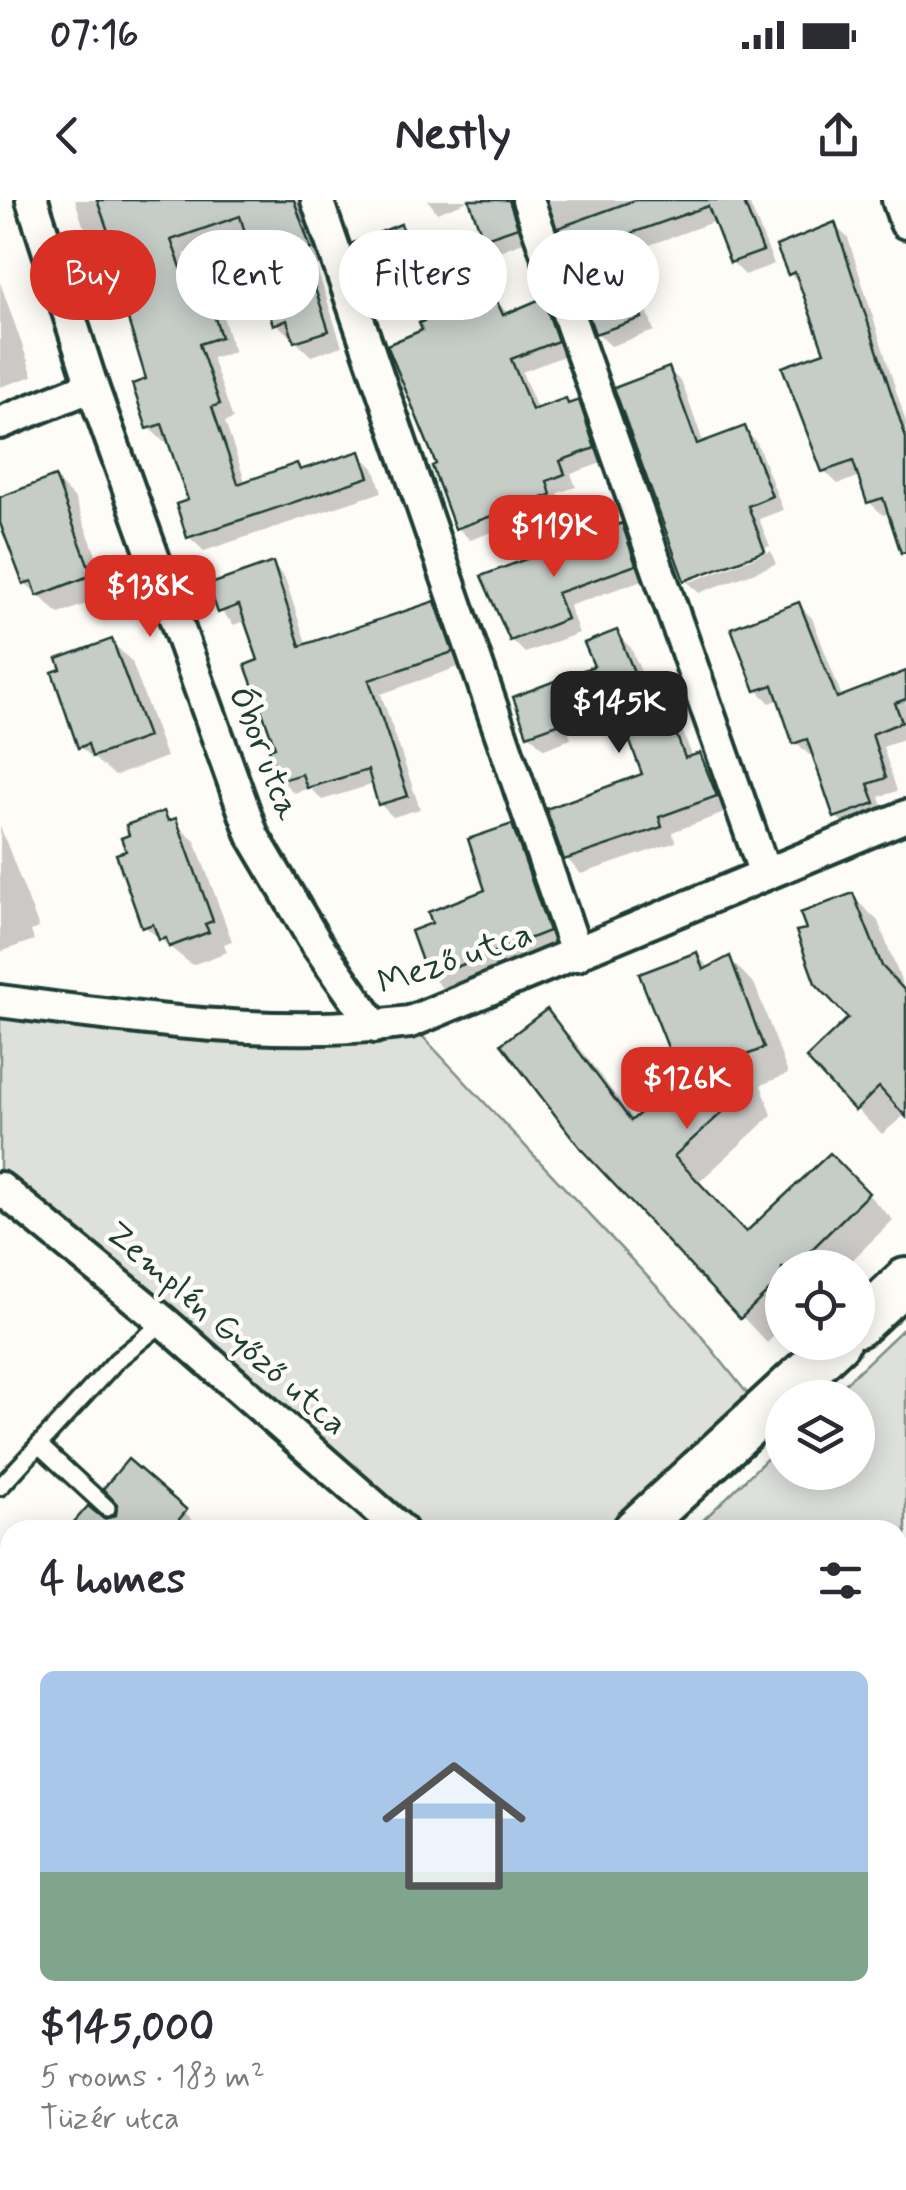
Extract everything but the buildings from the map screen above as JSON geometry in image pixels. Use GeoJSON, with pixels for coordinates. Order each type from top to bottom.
{"type":"FeatureCollection","features":[{"type":"Feature","properties":{"kind":"street","name":"Óbor utca"},"geometry":{"type":"LineString","coordinates":[[32,200],[92,386],[252,836],[306,928],[375,1027]]}},
{"type":"Feature","properties":{"kind":"street"},"geometry":{"type":"LineString","coordinates":[[317,200],[577,956]]}},
{"type":"Feature","properties":{"kind":"street"},"geometry":{"type":"LineString","coordinates":[[528,200],[765,874]]}},
{"type":"Feature","properties":{"kind":"street"},"geometry":{"type":"LineString","coordinates":[[898,200],[906,223]]}},
{"type":"Feature","properties":{"kind":"street"},"geometry":{"type":"LineString","coordinates":[[0,423],[92,386]]}},
{"type":"Feature","properties":{"kind":"street","name":"Mező utca"},"geometry":{"type":"LineString","coordinates":[[0,1001],[109,1015],[273,1026],[375,1027],[410,1022],[577,956],[906,816]]}},
{"type":"Feature","properties":{"kind":"street","name":"Zemplén Győző utca"},"geometry":{"type":"LineString","coordinates":[[0,1188],[164,1322],[389,1520]]}},
{"type":"Feature","properties":{"kind":"street"},"geometry":{"type":"LineString","coordinates":[[875,1309],[906,1280]]}},
{"type":"Feature","properties":{"kind":"street"},"geometry":{"type":"LineString","coordinates":[[646,1520],[819,1360]]}},
{"type":"Feature","properties":{"kind":"lane"},"geometry":{"type":"LineString","coordinates":[[0,1487],[116,1360],[164,1322]]}},
{"type":"Feature","properties":{"kind":"lane"},"geometry":{"type":"LineString","coordinates":[[39,1445],[107,1508]]}},
{"type":"Feature","properties":{"kind":"shaded area"},"geometry":{"type":"Polygon","coordinates":[[[0,1002],[410,1023],[690,1322],[750,1397],[643,1520],[390,1520],[0,1187],[0,1002]]]}},
{"type":"Feature","properties":{"kind":"shaded area"},"geometry":{"type":"Polygon","coordinates":[[[906,1326],[906,1520],[703,1520],[765,1460],[765,1490],[875,1490],[875,1380],[849,1380],[875,1360],[875,1355],[906,1326]]]}}]}
